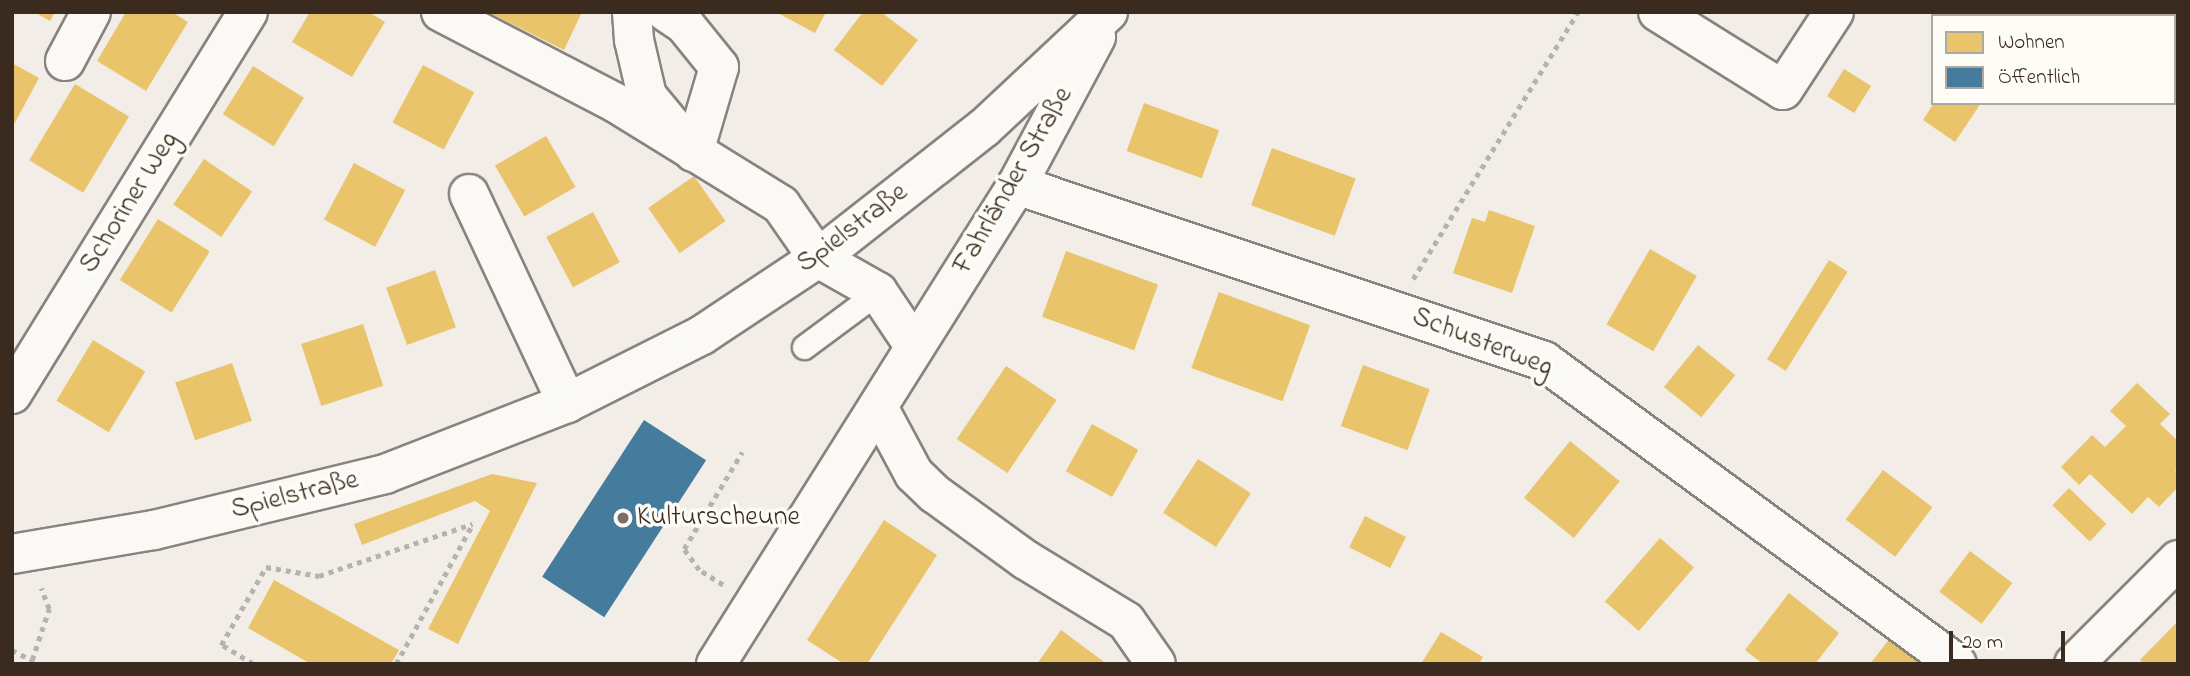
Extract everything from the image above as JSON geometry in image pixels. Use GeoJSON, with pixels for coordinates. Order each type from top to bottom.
{"type":"FeatureCollection","features":[{"type":"Feature","properties":{"kind":"street"},"geometry":{"type":"LineString","coordinates":[[65,61],[90,12]]}},
{"type":"Feature","properties":{"kind":"street","name":"Schoriner Weg"},"geometry":{"type":"LineString","coordinates":[[12,394],[248,12]]}},
{"type":"Feature","properties":{"kind":"street"},"geometry":{"type":"LineString","coordinates":[[441,12],[616,103],[781,205],[818,258],[878,292],[915,347]]}},
{"type":"Feature","properties":{"kind":"street"},"geometry":{"type":"LineString","coordinates":[[632,12],[647,96],[694,152]]}},
{"type":"Feature","properties":{"kind":"street"},"geometry":{"type":"LineString","coordinates":[[666,12],[685,25],[719,67],[694,152]]}},
{"type":"Feature","properties":{"kind":"street","name":"Fahrländer Straße"},"geometry":{"type":"LineString","coordinates":[[716,664],[1017,185],[1108,12]]}},
{"type":"Feature","properties":{"kind":"street","name":"Spielstraße"},"geometry":{"type":"LineString","coordinates":[[22,553],[154,530],[385,474],[567,403],[702,335],[818,258],[984,128],[1108,12]]}},
{"type":"Feature","properties":{"kind":"street"},"geometry":{"type":"LineString","coordinates":[[1658,12],[1783,90],[1834,12]]}},
{"type":"Feature","properties":{"kind":"street","name":"Schusterweg"},"geometry":{"type":"LineString","coordinates":[[1017,185],[1544,361],[1957,664]]}},
{"type":"Feature","properties":{"kind":"street"},"geometry":{"type":"LineString","coordinates":[[469,194],[567,403]]}},
{"type":"Feature","properties":{"kind":"street"},"geometry":{"type":"LineString","coordinates":[[878,407],[914,474],[935,494],[1026,560],[1126,621],[1156,664]]}},
{"type":"Feature","properties":{"kind":"street"},"geometry":{"type":"LineString","coordinates":[[2074,664],[2178,560]]}},
{"type":"Feature","properties":{"kind":"lane"},"geometry":{"type":"LineString","coordinates":[[804,347],[878,292]]}},
{"type":"Feature","properties":{"kind":"path"},"geometry":{"type":"LineString","coordinates":[[1394,309],[1578,12]]}},
{"type":"Feature","properties":{"kind":"path"},"geometry":{"type":"LineString","coordinates":[[742,452],[684,549],[699,569],[754,604]]}},
{"type":"Feature","properties":{"kind":"path"},"geometry":{"type":"LineString","coordinates":[[253,664],[221,645],[266,567],[319,576],[472,524],[396,664]]}},
{"type":"Feature","properties":{"kind":"path"},"geometry":{"type":"LineString","coordinates":[[22,553],[49,609],[32,660]]}},
{"type":"Feature","properties":{"kind":"path"},"geometry":{"type":"LineString","coordinates":[[12,650],[38,664]]}},
{"type":"Feature","properties":{"kind":"building: Wohnen"},"geometry":{"type":"Polygon","coordinates":[[[34,12],[55,12],[50,21],[34,12]]]}},
{"type":"Feature","properties":{"kind":"building: Wohnen"},"geometry":{"type":"Polygon","coordinates":[[[126,12],[172,12],[188,22],[146,91],[97,61],[126,12]]]}},
{"type":"Feature","properties":{"kind":"building: Wohnen"},"geometry":{"type":"Polygon","coordinates":[[[310,12],[369,12],[385,22],[352,77],[292,42],[310,12]]]}},
{"type":"Feature","properties":{"kind":"building: Wohnen"},"geometry":{"type":"Polygon","coordinates":[[[488,12],[582,12],[564,50],[488,12]]]}},
{"type":"Feature","properties":{"kind":"building: Wohnen"},"geometry":{"type":"Polygon","coordinates":[[[776,12],[826,12],[815,33],[776,12]]]}},
{"type":"Feature","properties":{"kind":"building: Wohnen"},"geometry":{"type":"Polygon","coordinates":[[[863,12],[881,12],[918,40],[882,86],[834,50],[863,12]]]}},
{"type":"Feature","properties":{"kind":"building: Wohnen"},"geometry":{"type":"Polygon","coordinates":[[[1936,12],[2029,12],[2029,14],[1936,12]]]}},
{"type":"Feature","properties":{"kind":"building: Wohnen"},"geometry":{"type":"Polygon","coordinates":[[[12,63],[39,78],[12,128],[12,63]]]}},
{"type":"Feature","properties":{"kind":"building: Wohnen"},"geometry":{"type":"Polygon","coordinates":[[[423,65],[474,92],[444,150],[392,122],[423,65]]]}},
{"type":"Feature","properties":{"kind":"building: Wohnen"},"geometry":{"type":"Polygon","coordinates":[[[253,66],[304,98],[274,146],[223,114],[253,66]]]}},
{"type":"Feature","properties":{"kind":"building: Wohnen"},"geometry":{"type":"Polygon","coordinates":[[[1844,69],[1871,86],[1854,113],[1827,96],[1844,69]]]}},
{"type":"Feature","properties":{"kind":"building: Wohnen"},"geometry":{"type":"Polygon","coordinates":[[[75,84],[129,116],[83,193],[29,160],[75,84]]]}},
{"type":"Feature","properties":{"kind":"building: Wohnen"},"geometry":{"type":"Polygon","coordinates":[[[1144,103],[1219,130],[1202,178],[1127,151],[1144,103]]]}},
{"type":"Feature","properties":{"kind":"building: Wohnen"},"geometry":{"type":"Polygon","coordinates":[[[1933,105],[1980,105],[1955,142],[1923,120],[1933,105]]]}},
{"type":"Feature","properties":{"kind":"building: Wohnen"},"geometry":{"type":"Polygon","coordinates":[[[546,136],[576,187],[524,217],[495,166],[546,136]]]}},
{"type":"Feature","properties":{"kind":"building: Wohnen"},"geometry":{"type":"Polygon","coordinates":[[[1272,148],[1356,178],[1335,236],[1251,205],[1272,148]]]}},
{"type":"Feature","properties":{"kind":"building: Wohnen"},"geometry":{"type":"Polygon","coordinates":[[[204,159],[252,191],[221,237],[173,205],[204,159]]]}},
{"type":"Feature","properties":{"kind":"building: Wohnen"},"geometry":{"type":"Polygon","coordinates":[[[354,163],[405,190],[375,247],[324,220],[354,163]]]}},
{"type":"Feature","properties":{"kind":"building: Wohnen"},"geometry":{"type":"Polygon","coordinates":[[[694,176],[726,221],[680,253],[648,208],[694,176]]]}},
{"type":"Feature","properties":{"kind":"building: Wohnen"},"geometry":{"type":"Polygon","coordinates":[[[1489,210],[1535,226],[1512,293],[1453,273],[1472,218],[1485,222],[1489,210]]]}},
{"type":"Feature","properties":{"kind":"building: Wohnen"},"geometry":{"type":"Polygon","coordinates":[[[593,212],[620,262],[573,287],[546,237],[593,212]]]}},
{"type":"Feature","properties":{"kind":"building: Wohnen"},"geometry":{"type":"Polygon","coordinates":[[[158,219],[210,251],[172,312],[120,280],[158,219]]]}},
{"type":"Feature","properties":{"kind":"building: Wohnen"},"geometry":{"type":"Polygon","coordinates":[[[1650,249],[1697,276],[1653,351],[1606,324],[1650,249]]]}},
{"type":"Feature","properties":{"kind":"building: Wohnen"},"geometry":{"type":"Polygon","coordinates":[[[1066,251],[1158,285],[1134,350],[1042,317],[1066,251]]]}},
{"type":"Feature","properties":{"kind":"building: Wohnen"},"geometry":{"type":"Polygon","coordinates":[[[1829,260],[1848,272],[1786,371],[1767,359],[1829,260]]]}},
{"type":"Feature","properties":{"kind":"building: Wohnen"},"geometry":{"type":"Polygon","coordinates":[[[435,270],[456,327],[407,345],[386,288],[435,270]]]}},
{"type":"Feature","properties":{"kind":"building: Wohnen"},"geometry":{"type":"Polygon","coordinates":[[[1219,292],[1310,325],[1282,401],[1191,368],[1219,292]]]}},
{"type":"Feature","properties":{"kind":"building: Wohnen"},"geometry":{"type":"Polygon","coordinates":[[[363,324],[383,386],[321,406],[301,344],[363,324]]]}},
{"type":"Feature","properties":{"kind":"building: Wohnen"},"geometry":{"type":"Polygon","coordinates":[[[93,340],[145,371],[109,432],[56,401],[93,340]]]}},
{"type":"Feature","properties":{"kind":"building: Wohnen"},"geometry":{"type":"Polygon","coordinates":[[[1698,345],[1735,375],[1701,417],[1664,387],[1698,345]]]}},
{"type":"Feature","properties":{"kind":"building: Wohnen"},"geometry":{"type":"Polygon","coordinates":[[[232,363],[252,421],[195,440],[175,383],[232,363]]]}},
{"type":"Feature","properties":{"kind":"building: Wohnen"},"geometry":{"type":"Polygon","coordinates":[[[1363,365],[1430,389],[1407,450],[1341,426],[1363,365]]]}},
{"type":"Feature","properties":{"kind":"building: Wohnen"},"geometry":{"type":"Polygon","coordinates":[[[1006,366],[1057,400],[1007,473],[957,439],[1006,366]]]}},
{"type":"Feature","properties":{"kind":"building: Wohnen"},"geometry":{"type":"Polygon","coordinates":[[[2137,383],[2170,414],[2160,424],[2178,441],[2178,467],[2175,470],[2178,473],[2178,487],[2159,507],[2148,497],[2132,514],[2090,474],[2079,485],[2061,467],[2092,435],[2105,447],[2126,426],[2110,411],[2137,383]]]}},
{"type":"Feature","properties":{"kind":"building: Wohnen"},"geometry":{"type":"Polygon","coordinates":[[[1092,424],[1138,450],[1112,497],[1066,471],[1092,424]]]}},
{"type":"Feature","properties":{"kind":"building: Wohnen"},"geometry":{"type":"Polygon","coordinates":[[[1570,441],[1620,481],[1574,538],[1524,498],[1570,441]]]}},
{"type":"Feature","properties":{"kind":"building: Wohnen"},"geometry":{"type":"Polygon","coordinates":[[[1198,459],[1251,493],[1216,547],[1163,513],[1198,459]]]}},
{"type":"Feature","properties":{"kind":"building: Wohnen"},"geometry":{"type":"Polygon","coordinates":[[[1883,470],[1933,507],[1895,557],[1846,520],[1883,470]]]}},
{"type":"Feature","properties":{"kind":"building: Wohnen"},"geometry":{"type":"Polygon","coordinates":[[[492,474],[537,483],[458,644],[428,629],[490,511],[475,501],[362,545],[354,524],[492,474]]]}},
{"type":"Feature","properties":{"kind":"building: Wohnen"},"geometry":{"type":"Polygon","coordinates":[[[2069,488],[2106,524],[2090,541],[2052,505],[2069,488]]]}},
{"type":"Feature","properties":{"kind":"building: Wohnen"},"geometry":{"type":"Polygon","coordinates":[[[1365,516],[1406,537],[1390,568],[1349,547],[1365,516]]]}},
{"type":"Feature","properties":{"kind":"building: Wohnen"},"geometry":{"type":"Polygon","coordinates":[[[884,520],[937,555],[867,664],[844,664],[807,640],[884,520]]]}},
{"type":"Feature","properties":{"kind":"building: Wohnen"},"geometry":{"type":"Polygon","coordinates":[[[1660,538],[1694,568],[1639,631],[1605,601],[1660,538]]]}},
{"type":"Feature","properties":{"kind":"building: Wohnen"},"geometry":{"type":"Polygon","coordinates":[[[1970,551],[2012,583],[1982,624],[1939,592],[1970,551]]]}},
{"type":"Feature","properties":{"kind":"building: Wohnen"},"geometry":{"type":"Polygon","coordinates":[[[274,580],[399,650],[391,664],[311,664],[248,628],[274,580]]]}},
{"type":"Feature","properties":{"kind":"building: Wohnen"},"geometry":{"type":"Polygon","coordinates":[[[1789,593],[1839,633],[1815,664],[1763,664],[1745,650],[1789,593]]]}},
{"type":"Feature","properties":{"kind":"building: Wohnen"},"geometry":{"type":"Polygon","coordinates":[[[2178,621],[2178,664],[2144,664],[2140,660],[2178,621]]]}},
{"type":"Feature","properties":{"kind":"building: Wohnen"},"geometry":{"type":"Polygon","coordinates":[[[1061,630],[1107,664],[1037,664],[1061,630]]]}},
{"type":"Feature","properties":{"kind":"building: Wohnen"},"geometry":{"type":"Polygon","coordinates":[[[1441,632],[1483,657],[1479,664],[1421,664],[1441,632]]]}},
{"type":"Feature","properties":{"kind":"building: Wohnen"},"geometry":{"type":"Polygon","coordinates":[[[1894,633],[1934,664],[1870,664],[1894,633]]]}},
{"type":"Feature","properties":{"kind":"building: Öffentlich","name":"Kulturscheune"},"geometry":{"type":"Polygon","coordinates":[[[644,420],[706,460],[604,617],[542,577],[644,420]]]}},
{"type":"Feature","properties":{"kind":"place","name":"Kulturscheune"},"geometry":{"type":"Point","coordinates":[623,518]}}]}
